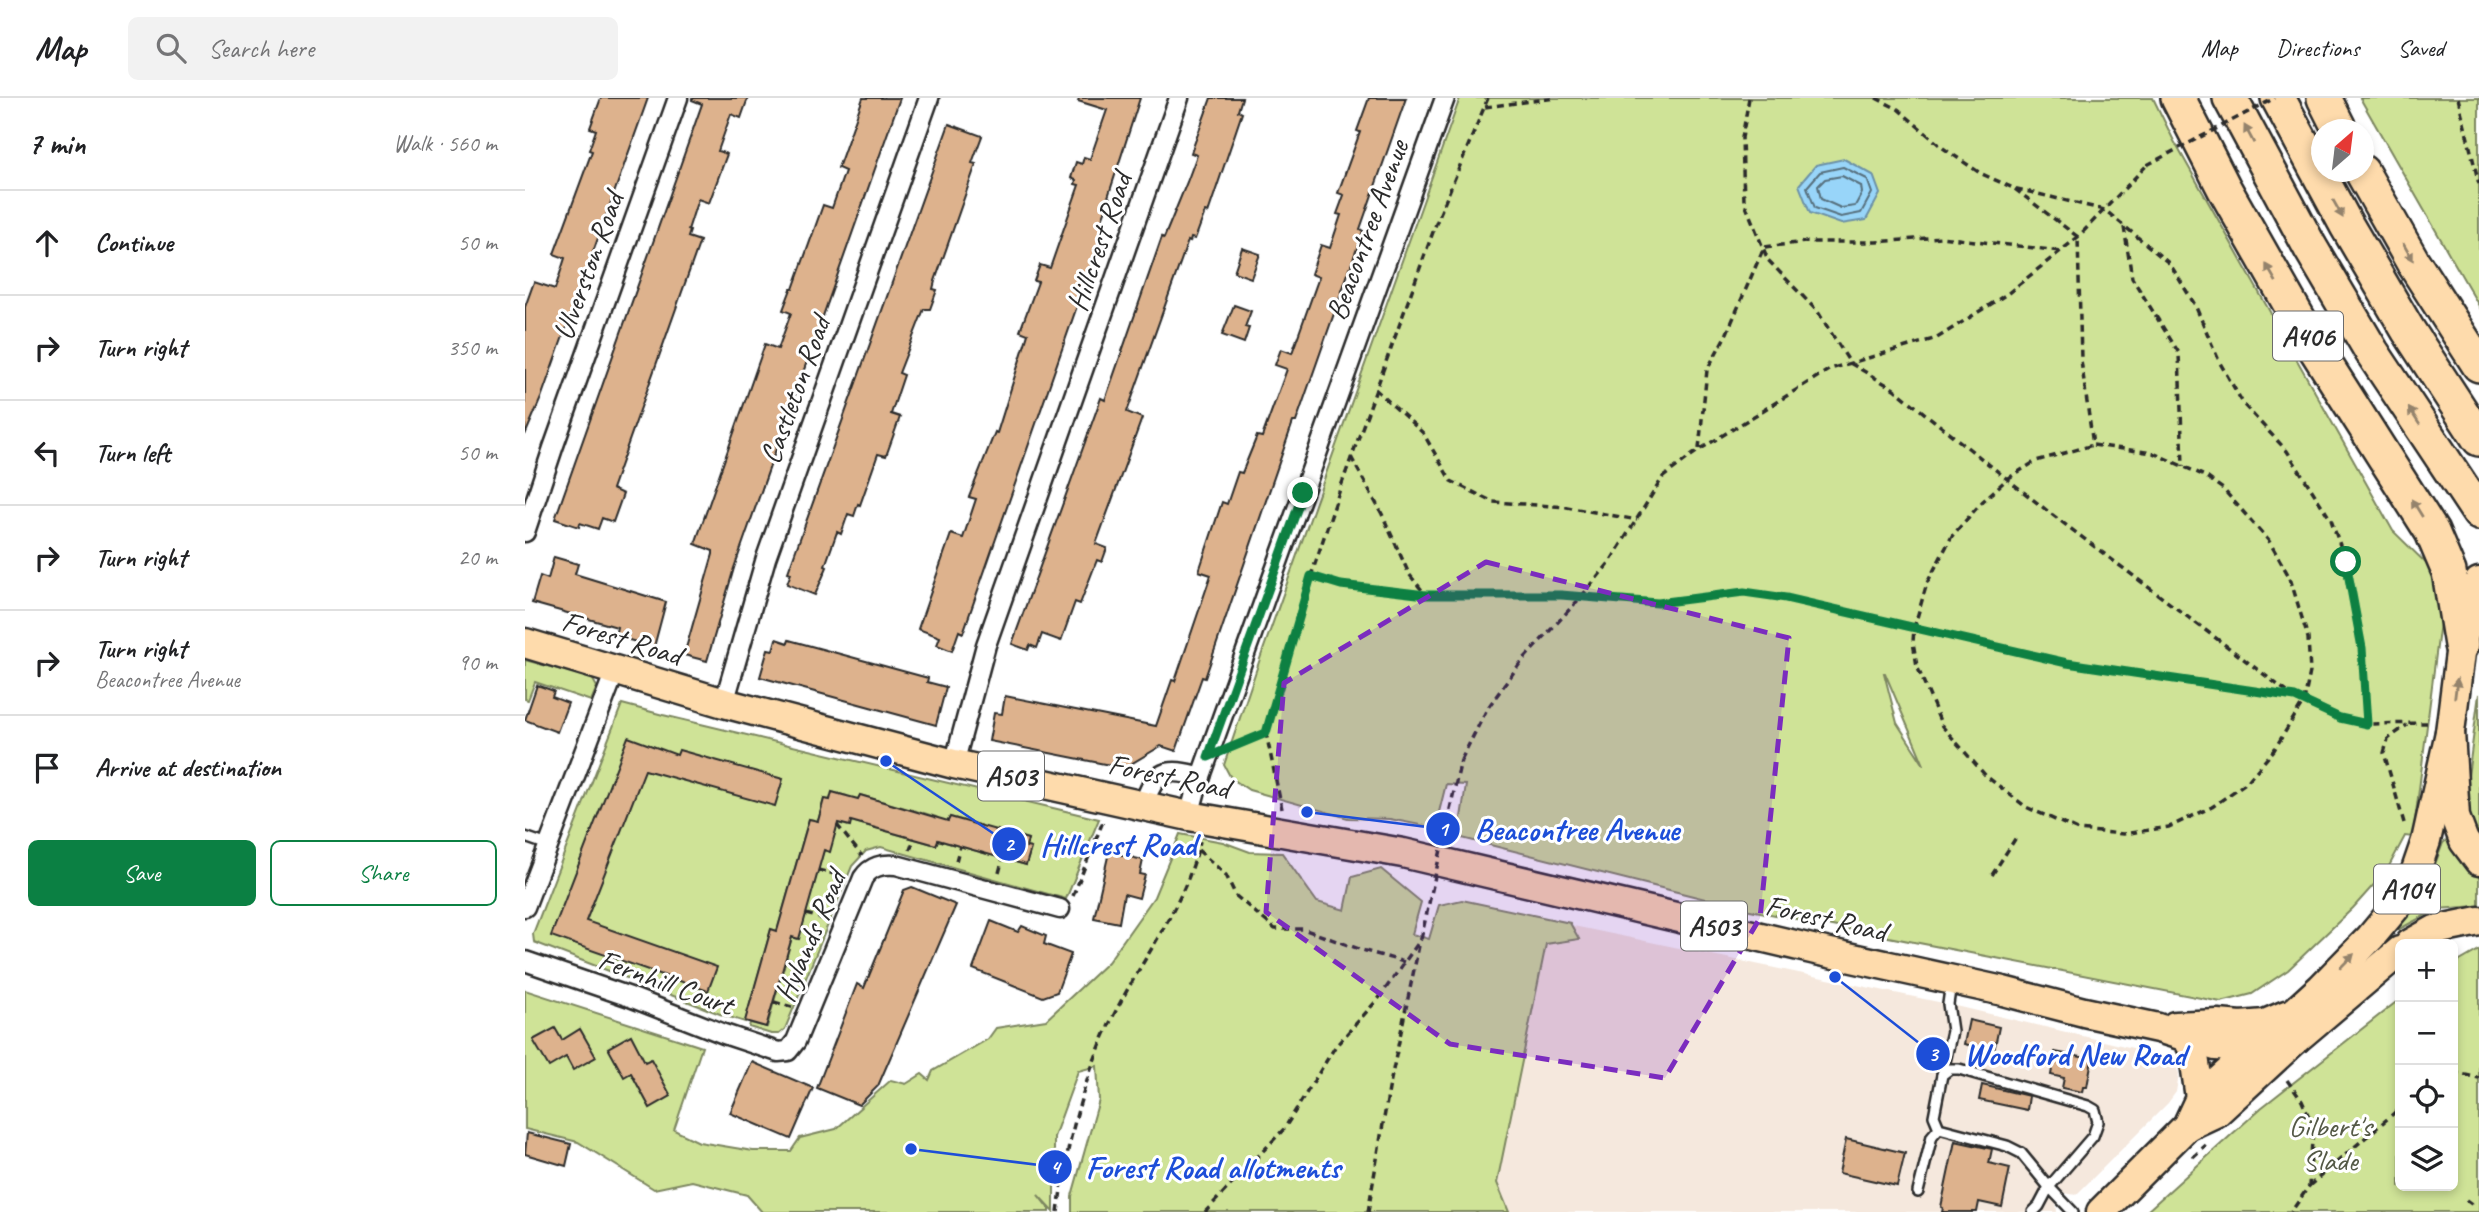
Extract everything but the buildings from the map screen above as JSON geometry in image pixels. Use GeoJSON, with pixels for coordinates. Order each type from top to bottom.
{"type":"FeatureCollection","features":[{"type":"Feature","properties":{"kind":"highway","name":"A406"},"geometry":{"type":"LineString","coordinates":[[2178,98],[2230,200],[2315,348],[2432,532],[2449,572],[2461,645]]}},
{"type":"Feature","properties":{"kind":"highway","name":"A406"},"geometry":{"type":"LineString","coordinates":[[2230,98],[2310,247],[2372,352],[2479,513]]}},
{"type":"Feature","properties":{"kind":"highway"},"geometry":{"type":"LineString","coordinates":[[2276,98],[2408,330],[2479,439]]}},
{"type":"Feature","properties":{"kind":"highway"},"geometry":{"type":"LineString","coordinates":[[2324,98],[2334,119]]}},
{"type":"Feature","properties":{"kind":"highway"},"geometry":{"type":"LineString","coordinates":[[2369,182],[2413,262],[2479,365]]}},
{"type":"Feature","properties":{"kind":"main road"},"geometry":{"type":"LineString","coordinates":[[2479,582],[2439,728],[2455,817],[2464,841],[2479,861]]}},
{"type":"Feature","properties":{"kind":"main road","name":"Forest Road"},"geometry":{"type":"LineString","coordinates":[[525,643],[724,703],[954,764],[1144,805],[1195,827],[1403,853],[2158,1027],[2215,1046],[2237,1047],[2296,1039]]}},
{"type":"Feature","properties":{"kind":"main road","name":"A104"},"geometry":{"type":"LineString","coordinates":[[2187,1126],[2200,1098],[2298,1009],[2370,938],[2400,902],[2414,876],[2427,838],[2439,728]]}},
{"type":"Feature","properties":{"kind":"main road","name":"A104"},"geometry":{"type":"LineString","coordinates":[[2419,939],[2435,930],[2479,921]]}},
{"type":"Feature","properties":{"kind":"main road","name":"A104"},"geometry":{"type":"LineString","coordinates":[[2101,1212],[2187,1126],[2217,1112],[2296,1039],[2395,955]]}},
{"type":"Feature","properties":{"kind":"main road","name":"A503"},"geometry":{"type":"LineString","coordinates":[[2158,1027],[2265,1024],[2298,1009]]}},
{"type":"Feature","properties":{"kind":"main road"},"geometry":{"type":"LineString","coordinates":[[2187,1038],[2195,1057],[2200,1098]]}},
{"type":"Feature","properties":{"kind":"street","name":"Ulverston Road"},"geometry":{"type":"LineString","coordinates":[[525,532],[678,98]]}},
{"type":"Feature","properties":{"kind":"street","name":"Castleton Road"},"geometry":{"type":"LineString","coordinates":[[724,703],[766,558],[929,98]]}},
{"type":"Feature","properties":{"kind":"street","name":"Hillcrest Road"},"geometry":{"type":"LineString","coordinates":[[954,764],[986,645],[1179,98]]}},
{"type":"Feature","properties":{"kind":"street","name":"Beacontree Avenue"},"geometry":{"type":"LineString","coordinates":[[1195,827],[1201,777],[1445,98]]}},
{"type":"Feature","properties":{"kind":"street"},"geometry":{"type":"LineString","coordinates":[[525,907],[615,671]]}},
{"type":"Feature","properties":{"kind":"street"},"geometry":{"type":"LineString","coordinates":[[1144,805],[1152,783],[1164,773],[1175,770],[1201,777]]}},
{"type":"Feature","properties":{"kind":"street","name":"Hylands Road"},"geometry":{"type":"LineString","coordinates":[[788,1051],[796,1041],[866,875],[887,864],[896,864],[1061,909]]}},
{"type":"Feature","properties":{"kind":"street","name":"Fernhill Court"},"geometry":{"type":"LineString","coordinates":[[525,961],[769,1049],[788,1051]]}},
{"type":"Feature","properties":{"kind":"lane"},"geometry":{"type":"LineString","coordinates":[[525,837],[548,845]]}},
{"type":"Feature","properties":{"kind":"lane"},"geometry":{"type":"LineString","coordinates":[[1939,1128],[1934,1116],[1952,1031],[1948,1004],[1952,980]]}},
{"type":"Feature","properties":{"kind":"lane"},"geometry":{"type":"LineString","coordinates":[[1943,1075],[1950,1069],[1959,1069],[2095,1110],[2098,1122],[2093,1136],[2049,1187],[2033,1212]]}},
{"type":"Feature","properties":{"kind":"lane"},"geometry":{"type":"LineString","coordinates":[[1939,1128],[2007,1146],[2021,1153],[2073,1212]]}},
{"type":"Feature","properties":{"kind":"lane"},"geometry":{"type":"LineString","coordinates":[[1918,1192],[1932,1136],[1939,1128]]}},
{"type":"Feature","properties":{"kind":"path"},"geometry":{"type":"LineString","coordinates":[[1283,811],[1266,733],[1311,576],[1375,389],[1437,221],[1488,98]]}},
{"type":"Feature","properties":{"kind":"path"},"geometry":{"type":"LineString","coordinates":[[1485,107],[1556,98]]}},
{"type":"Feature","properties":{"kind":"path"},"geometry":{"type":"LineString","coordinates":[[1749,98],[1742,138],[1744,201],[1768,260],[1818,312],[1850,363],[1894,389],[2007,479],[2295,697],[2340,718],[2367,724],[2409,724],[2439,728]]}},
{"type":"Feature","properties":{"kind":"path"},"geometry":{"type":"LineString","coordinates":[[1876,98],[1898,109],[1943,148],[1980,173],[2013,188],[2105,210],[2170,264],[2196,305],[2220,363],[2244,405],[2287,451],[2331,520],[2346,562],[2362,648],[2367,724]]}},
{"type":"Feature","properties":{"kind":"path"},"geometry":{"type":"LineString","coordinates":[[1368,1212],[1389,1089],[1461,760],[1487,709],[1521,662],[1610,562],[1663,477],[1699,450],[1830,369],[1937,338],[2007,294],[2078,237],[2147,165],[2276,98]]}},
{"type":"Feature","properties":{"kind":"path"},"geometry":{"type":"LineString","coordinates":[[2458,98],[2479,184]]}},
{"type":"Feature","properties":{"kind":"path"},"geometry":{"type":"LineString","coordinates":[[2013,188],[2078,237]]}},
{"type":"Feature","properties":{"kind":"path"},"geometry":{"type":"LineString","coordinates":[[2123,225],[2132,278],[2179,353],[2183,466]]}},
{"type":"Feature","properties":{"kind":"path"},"geometry":{"type":"LineString","coordinates":[[1764,247],[1806,242],[1876,242],[1941,237],[2060,251]]}},
{"type":"Feature","properties":{"kind":"path"},"geometry":{"type":"LineString","coordinates":[[2078,237],[2081,360],[2093,445]]}},
{"type":"Feature","properties":{"kind":"path"},"geometry":{"type":"LineString","coordinates":[[1699,450],[1707,370],[1727,332],[1764,247]]}},
{"type":"Feature","properties":{"kind":"path"},"geometry":{"type":"LineString","coordinates":[[1375,389],[1423,433],[1451,481],[1493,502],[1567,507],[1638,520]]}},
{"type":"Feature","properties":{"kind":"path"},"geometry":{"type":"LineString","coordinates":[[2093,445],[2153,453],[2205,476],[2223,489],[2269,541],[2290,578],[2308,638],[2310,672],[2304,701],[2274,750],[2247,782],[2211,807],[2169,827],[2123,834],[2078,830],[2026,807],[1986,776],[1942,726],[1917,666],[1913,642],[1914,628],[1927,583],[1952,536],[1983,501],[2007,479],[2036,461],[2093,445]]}},
{"type":"Feature","properties":{"kind":"path"},"geometry":{"type":"LineString","coordinates":[[1351,457],[1383,514],[1409,574],[1426,595]]}},
{"type":"Feature","properties":{"kind":"path"},"geometry":{"type":"LineString","coordinates":[[1311,576],[1341,585],[1426,595],[1616,598],[1658,603],[1744,592],[1786,598],[2067,663],[2295,697]]}},
{"type":"Feature","properties":{"kind":"path"},"geometry":{"type":"LineString","coordinates":[[2404,827],[2384,753],[2388,739],[2409,724]]}},
{"type":"Feature","properties":{"kind":"path"},"geometry":{"type":"LineString","coordinates":[[1208,757],[1266,733]]}},
{"type":"Feature","properties":{"kind":"path"},"geometry":{"type":"LineString","coordinates":[[1061,909],[1064,910],[1088,870],[1105,817]]}},
{"type":"Feature","properties":{"kind":"path"},"geometry":{"type":"LineString","coordinates":[[837,825],[866,875]]}},
{"type":"Feature","properties":{"kind":"path"},"geometry":{"type":"LineString","coordinates":[[1058,1212],[1077,1108],[1109,1026],[1194,870],[1198,850],[1195,827]]}},
{"type":"Feature","properties":{"kind":"path"},"geometry":{"type":"LineString","coordinates":[[1991,875],[2017,836]]}},
{"type":"Feature","properties":{"kind":"path"},"geometry":{"type":"LineString","coordinates":[[1198,850],[1226,875],[1236,896],[1275,929],[1303,929],[1404,962]]}},
{"type":"Feature","properties":{"kind":"path"},"geometry":{"type":"LineString","coordinates":[[818,870],[866,875]]}},
{"type":"Feature","properties":{"kind":"path"},"geometry":{"type":"LineString","coordinates":[[1205,1212],[1284,1129],[1335,1047],[1379,998],[1421,939]]}},
{"type":"Feature","properties":{"kind":"path"},"geometry":{"type":"LineString","coordinates":[[2458,1074],[2479,1079]]}},
{"type":"Feature","properties":{"kind":"path"},"geometry":{"type":"LineString","coordinates":[[2284,1076],[2302,1101],[2313,1126],[2309,1186]]}},
{"type":"Feature","properties":{"kind":"path"},"geometry":{"type":"LineString","coordinates":[[2291,1212],[2309,1186],[2395,1112]]}},
{"type":"Feature","properties":{"kind":"path"},"geometry":{"type":"LineString","coordinates":[[2466,1200],[2473,1205]]}},
{"type":"Feature","properties":{"kind":"path"},"geometry":{"type":"LineString","coordinates":[[1369,1204],[1374,1212]]}},
{"type":"Feature","properties":{"kind":"highlighted area"},"geometry":{"type":"Polygon","coordinates":[[[1486,562],[1789,638],[1760,918],[1665,1078],[1450,1044],[1266,912],[1284,683],[1486,562]]]}},
{"type":"Feature","properties":{"kind":"shaded area"},"geometry":{"type":"Polygon","coordinates":[[[1492,909],[1948,1004],[2158,1054],[2175,1064],[2179,1074],[2176,1092],[2076,1195],[2064,1193],[2056,1202],[2057,1212],[1427,1212],[1492,909]]]}},
{"type":"Feature","properties":{"kind":"green space"},"geometry":{"type":"Polygon","coordinates":[[[1460,98],[2153,98],[2174,141],[2393,531],[2438,575],[2440,622],[2413,837],[2405,836],[2387,870],[2353,908],[2288,970],[2252,994],[2221,1002],[1745,909],[1458,837],[1466,785],[1446,784],[1435,828],[1390,819],[1348,818],[1249,790],[1231,778],[1224,765],[1460,98]],[[1885,673],[1897,723],[1924,765],[1885,673]]]}},
{"type":"Feature","properties":{"kind":"green space"},"geometry":{"type":"Polygon","coordinates":[[[2360,98],[2479,98],[2479,306],[2374,119],[2360,98]]]}},
{"type":"Feature","properties":{"kind":"green space"},"geometry":{"type":"Polygon","coordinates":[[[525,660],[592,678],[597,687],[591,701],[535,682],[528,700],[525,699],[525,660]]]}},
{"type":"Feature","properties":{"kind":"green space"},"geometry":{"type":"Polygon","coordinates":[[[2479,694],[2479,835],[2468,817],[2467,784],[2479,694]]]}},
{"type":"Feature","properties":{"kind":"green space"},"geometry":{"type":"Polygon","coordinates":[[[622,704],[1099,819],[1066,899],[881,847],[866,851],[852,866],[785,1029],[779,1034],[771,1034],[749,1027],[750,1023],[767,1027],[792,937],[798,939],[824,850],[829,852],[838,823],[849,826],[851,821],[936,845],[938,840],[1026,865],[1031,848],[1026,847],[1028,839],[1014,835],[1011,842],[1009,833],[995,829],[982,834],[984,827],[969,822],[963,829],[965,821],[950,817],[947,824],[924,813],[921,822],[916,821],[919,812],[860,795],[857,804],[845,805],[847,796],[832,792],[830,800],[824,799],[818,821],[809,819],[777,931],[771,929],[745,1022],[720,1014],[534,942],[533,934],[622,704]]]}},
{"type":"Feature","properties":{"kind":"green space"},"geometry":{"type":"Polygon","coordinates":[[[1180,834],[1223,842],[1250,852],[1282,853],[1317,902],[1345,910],[1352,877],[1381,869],[1421,902],[1412,934],[1429,939],[1439,905],[1462,900],[1570,923],[1579,939],[1546,944],[1497,1183],[1509,1212],[1072,1212],[1072,1196],[1099,1100],[1097,1066],[1078,1071],[1054,1137],[1054,1212],[1038,1195],[1049,1212],[762,1212],[747,1195],[692,1181],[654,1189],[578,1142],[525,1129],[525,990],[702,1047],[674,1130],[699,1142],[753,1151],[791,1151],[800,1138],[836,1129],[891,1080],[906,1084],[922,1074],[929,1080],[933,1071],[988,1039],[996,1028],[1046,1020],[1108,962],[1154,897],[1180,834]]]}},
{"type":"Feature","properties":{"kind":"green space"},"geometry":{"type":"Polygon","coordinates":[[[2449,838],[2479,876],[2479,906],[2437,909],[2390,934],[2423,896],[2443,843],[2449,838]]]}},
{"type":"Feature","properties":{"kind":"green space","name":"Gilbert's Slade"},"geometry":{"type":"Polygon","coordinates":[[[2479,950],[2479,1212],[2146,1212],[2261,1108],[2395,1003],[2395,1191],[2458,1191],[2458,962],[2479,950]]]}},
{"type":"Feature","properties":{"kind":"water"},"geometry":{"type":"Polygon","coordinates":[[[1844,159],[1873,175],[1880,194],[1866,220],[1841,224],[1810,213],[1799,185],[1816,165],[1844,159]]]}},
{"type":"Feature","properties":{"kind":"place","name":"Hillcrest Road"},"geometry":{"type":"Point","coordinates":[886,761]}},
{"type":"Feature","properties":{"kind":"place","name":"Beacontree Avenue"},"geometry":{"type":"Point","coordinates":[1307,812]}},
{"type":"Feature","properties":{"kind":"place","name":"Woodford New Road"},"geometry":{"type":"Point","coordinates":[1835,977]}},
{"type":"Feature","properties":{"kind":"place","name":"Forest Road allotments"},"geometry":{"type":"Point","coordinates":[911,1149]}},
{"type":"Feature","properties":{"kind":"route"},"geometry":{"type":"LineString","coordinates":[[1303,493],[1208,757],[1266,733],[1311,576],[1341,585],[1426,595],[1561,595],[1658,603],[1744,592],[1786,598],[2067,663],[2295,697],[2340,718],[2367,724],[2362,648],[2346,562]]}}]}
